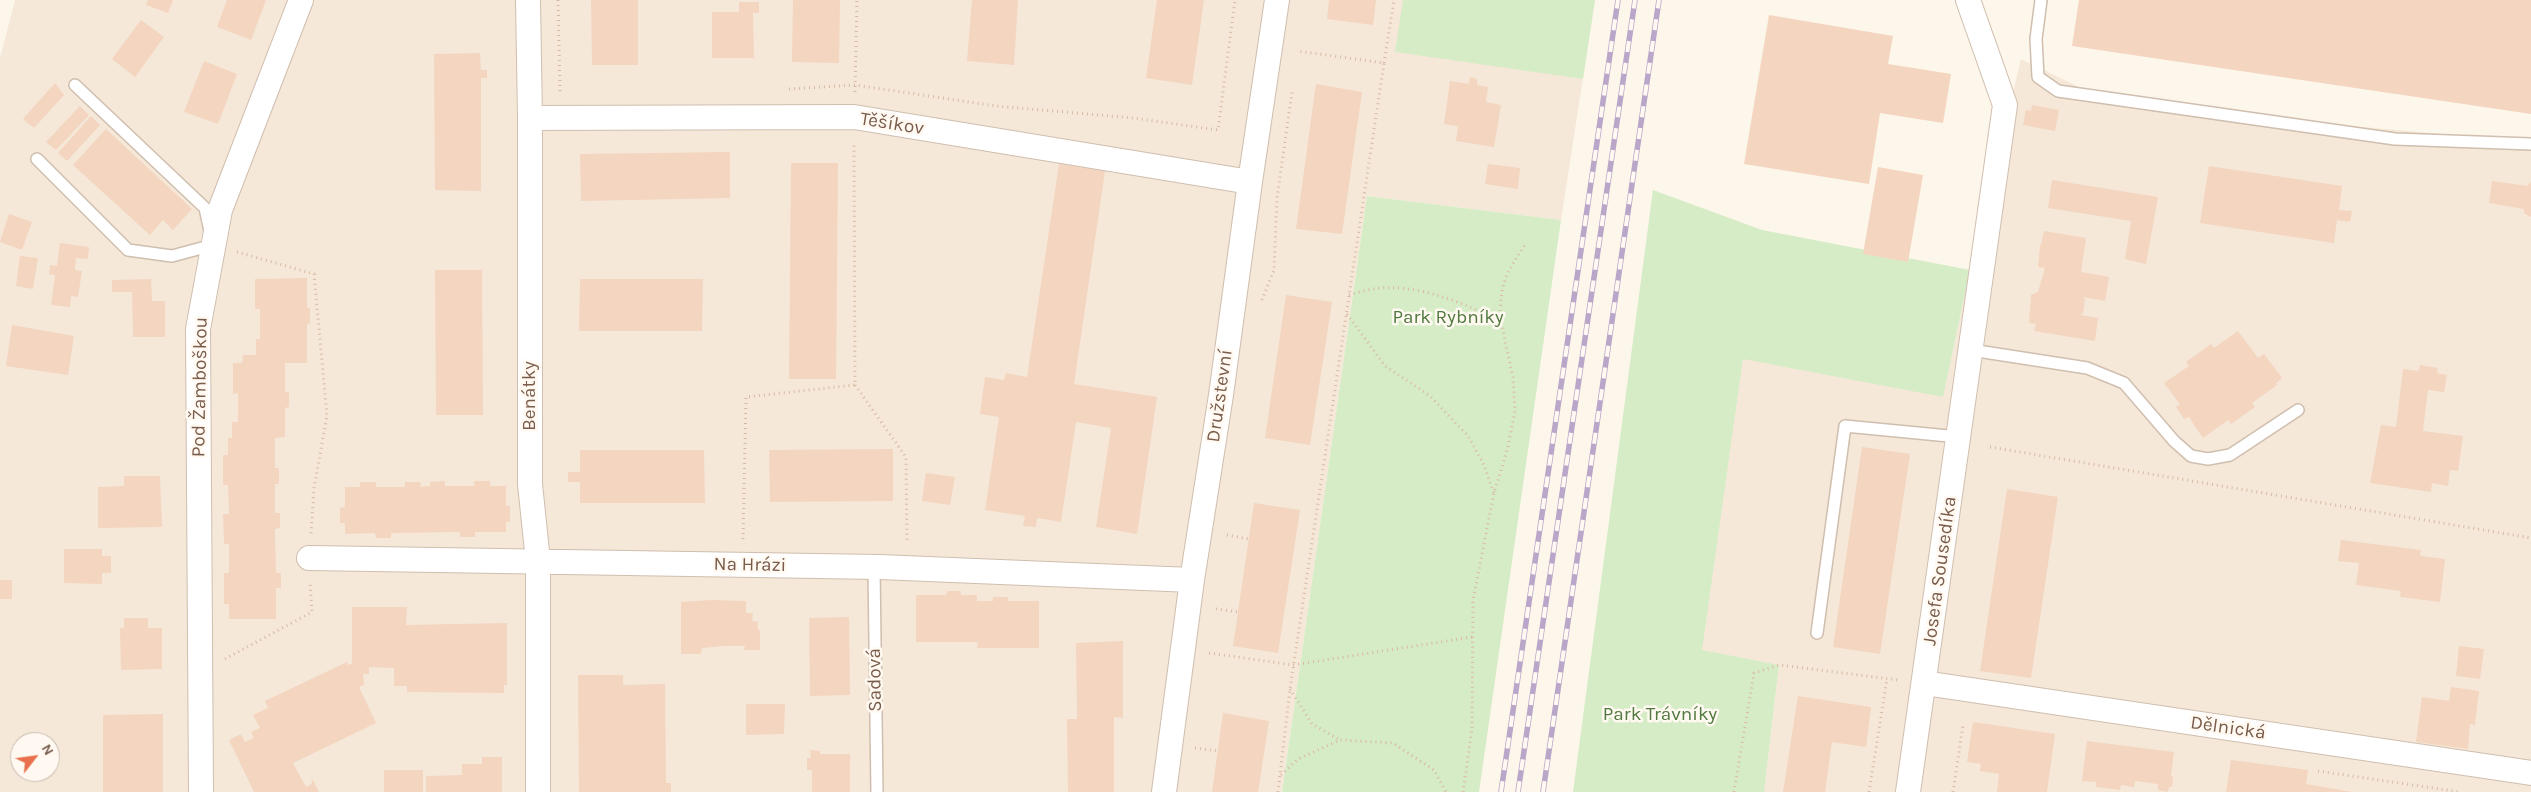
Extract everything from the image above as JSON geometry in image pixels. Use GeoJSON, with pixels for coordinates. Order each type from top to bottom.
{"type":"FeatureCollection","features":[{"type":"Feature","properties":{"kind":"street","name":"Pod Žamboškou"},"geometry":{"type":"LineString","coordinates":[[201,792],[198,329],[220,210],[301,0]]}},
{"type":"Feature","properties":{"kind":"street","name":"Benátky"},"geometry":{"type":"LineString","coordinates":[[528,0],[530,118],[530,484],[538,561],[538,792]]}},
{"type":"Feature","properties":{"kind":"street","name":"Družstevní"},"geometry":{"type":"LineString","coordinates":[[1164,792],[1192,580],[1221,395],[1277,0]]}},
{"type":"Feature","properties":{"kind":"street","name":"Josefa Sousedíka"},"geometry":{"type":"LineString","coordinates":[[1908,792],[2005,105],[1968,0]]}},
{"type":"Feature","properties":{"kind":"street","name":"Těšíkov"},"geometry":{"type":"LineString","coordinates":[[530,118],[854,117],[1250,182]]}},
{"type":"Feature","properties":{"kind":"street","name":"Na Hrázi"},"geometry":{"type":"LineString","coordinates":[[309,558],[874,568],[1192,580]]}},
{"type":"Feature","properties":{"kind":"street","name":"Dělnická"},"geometry":{"type":"LineString","coordinates":[[1924,683],[2531,773]]}},
{"type":"Feature","properties":{"kind":"lane"},"geometry":{"type":"LineString","coordinates":[[2041,0],[2036,39],[2038,77],[2058,91],[2395,139],[2531,144]]}},
{"type":"Feature","properties":{"kind":"lane"},"geometry":{"type":"LineString","coordinates":[[37,159],[128,250],[172,256],[213,245],[205,208],[75,85]]}},
{"type":"Feature","properties":{"kind":"lane"},"geometry":{"type":"LineString","coordinates":[[1971,350],[2088,368],[2124,383],[2163,429],[2191,456],[2208,460],[2230,455],[2298,410]]}},
{"type":"Feature","properties":{"kind":"lane"},"geometry":{"type":"LineString","coordinates":[[1817,632],[1845,426],[1958,437]]}},
{"type":"Feature","properties":{"kind":"lane","name":"Sadová"},"geometry":{"type":"LineString","coordinates":[[874,568],[877,792]]}},
{"type":"Feature","properties":{"kind":"path"},"geometry":{"type":"LineString","coordinates":[[558,0],[560,96]]}},
{"type":"Feature","properties":{"kind":"path"},"geometry":{"type":"LineString","coordinates":[[857,0],[854,117],[855,385],[906,457],[907,569]]}},
{"type":"Feature","properties":{"kind":"path"},"geometry":{"type":"LineString","coordinates":[[782,90],[855,85],[996,106],[1133,118],[1218,130],[1235,0]]}},
{"type":"Feature","properties":{"kind":"path"},"geometry":{"type":"LineString","coordinates":[[1278,792],[1293,665],[1394,0]]}},
{"type":"Feature","properties":{"kind":"path"},"geometry":{"type":"LineString","coordinates":[[1297,52],[1384,63]]}},
{"type":"Feature","properties":{"kind":"path"},"geometry":{"type":"LineString","coordinates":[[200,673],[312,612],[309,558],[314,488],[327,416],[314,274],[213,245]]}},
{"type":"Feature","properties":{"kind":"path"},"geometry":{"type":"LineString","coordinates":[[1463,792],[1472,729],[1473,600],[1494,493],[1508,447],[1515,411],[1513,377],[1501,322],[1499,295],[1510,269],[1525,245]]}},
{"type":"Feature","properties":{"kind":"path"},"geometry":{"type":"LineString","coordinates":[[1349,295],[1379,288],[1402,289],[1443,296],[1475,308],[1501,322]]}},
{"type":"Feature","properties":{"kind":"path"},"geometry":{"type":"LineString","coordinates":[[1347,314],[1385,366],[1430,396],[1468,436],[1483,463],[1494,493]]}},
{"type":"Feature","properties":{"kind":"path"},"geometry":{"type":"LineString","coordinates":[[743,565],[746,397],[855,385]]}},
{"type":"Feature","properties":{"kind":"path"},"geometry":{"type":"LineString","coordinates":[[1990,447],[2531,538]]}},
{"type":"Feature","properties":{"kind":"path"},"geometry":{"type":"LineString","coordinates":[[1227,535],[1248,539]]}},
{"type":"Feature","properties":{"kind":"path"},"geometry":{"type":"LineString","coordinates":[[1216,609],[1238,612]]}},
{"type":"Feature","properties":{"kind":"path"},"geometry":{"type":"LineString","coordinates":[[1209,653],[1293,665],[1472,637]]}},
{"type":"Feature","properties":{"kind":"path"},"geometry":{"type":"LineString","coordinates":[[1734,792],[1754,673],[1779,665],[1924,683]]}},
{"type":"Feature","properties":{"kind":"path"},"geometry":{"type":"LineString","coordinates":[[1869,792],[1887,679]]}},
{"type":"Feature","properties":{"kind":"path"},"geometry":{"type":"LineString","coordinates":[[1290,688],[1312,724],[1340,740],[1394,743],[1434,770],[1446,792]]}},
{"type":"Feature","properties":{"kind":"path"},"geometry":{"type":"LineString","coordinates":[[1953,792],[1963,725]]}},
{"type":"Feature","properties":{"kind":"path"},"geometry":{"type":"LineString","coordinates":[[1281,776],[1298,759],[1340,740]]}},
{"type":"Feature","properties":{"kind":"path"},"geometry":{"type":"LineString","coordinates":[[1194,748],[1218,751]]}},
{"type":"Feature","properties":{"kind":"path"},"geometry":{"type":"LineString","coordinates":[[2318,771],[2460,792]]}},
{"type":"Feature","properties":{"kind":"shaded area"},"geometry":{"type":"Polygon","coordinates":[[[15,0],[1595,0],[1561,220],[1367,196],[1282,792],[0,792],[0,58],[15,0]]]}},
{"type":"Feature","properties":{"kind":"shaded area"},"geometry":{"type":"Polygon","coordinates":[[[2021,59],[2116,105],[2531,142],[2531,792],[1764,792],[1779,665],[1701,651],[1743,358],[1943,396],[1970,270],[2021,59]]]}},
{"type":"Feature","properties":{"kind":"green space"},"geometry":{"type":"Polygon","coordinates":[[[1403,0],[1595,0],[1583,79],[1395,52],[1403,0]]]}},
{"type":"Feature","properties":{"kind":"green space","name":"Park Trávníky"},"geometry":{"type":"Polygon","coordinates":[[[1653,190],[1762,230],[1970,270],[1943,397],[1743,359],[1702,650],[1779,665],[1764,792],[1573,792],[1653,190]]]}},
{"type":"Feature","properties":{"kind":"green space","name":"Park Rybníky"},"geometry":{"type":"Polygon","coordinates":[[[1367,196],[1561,220],[1479,792],[1282,792],[1367,196]]]}},
{"type":"Feature","properties":{"kind":"building"},"geometry":{"type":"Polygon","coordinates":[[[148,0],[173,0],[168,13],[146,5],[148,0]]]}},
{"type":"Feature","properties":{"kind":"building"},"geometry":{"type":"Polygon","coordinates":[[[227,0],[266,0],[251,40],[217,27],[227,0]]]}},
{"type":"Feature","properties":{"kind":"building"},"geometry":{"type":"Polygon","coordinates":[[[591,0],[638,0],[638,65],[592,65],[591,0]]]}},
{"type":"Feature","properties":{"kind":"building"},"geometry":{"type":"Polygon","coordinates":[[[793,0],[840,0],[839,63],[792,62],[793,0]]]}},
{"type":"Feature","properties":{"kind":"building"},"geometry":{"type":"Polygon","coordinates":[[[972,0],[1018,0],[1014,65],[967,61],[972,0]]]}},
{"type":"Feature","properties":{"kind":"building"},"geometry":{"type":"Polygon","coordinates":[[[1157,0],[1204,0],[1192,85],[1146,78],[1157,0]]]}},
{"type":"Feature","properties":{"kind":"building"},"geometry":{"type":"Polygon","coordinates":[[[1329,0],[1376,0],[1373,25],[1327,19],[1329,0]]]}},
{"type":"Feature","properties":{"kind":"building"},"geometry":{"type":"Polygon","coordinates":[[[2079,0],[2531,0],[2531,114],[2072,46],[2079,0]]]}},
{"type":"Feature","properties":{"kind":"building"},"geometry":{"type":"Polygon","coordinates":[[[739,2],[759,2],[759,13],[753,13],[754,58],[712,58],[712,12],[739,12],[739,2]]]}},
{"type":"Feature","properties":{"kind":"building"},"geometry":{"type":"Polygon","coordinates":[[[1769,15],[1893,36],[1888,64],[1951,74],[1943,123],[1880,113],[1869,184],[1744,164],[1769,15]]]}},
{"type":"Feature","properties":{"kind":"building"},"geometry":{"type":"Polygon","coordinates":[[[141,20],[164,37],[135,77],[112,59],[141,20]]]}},
{"type":"Feature","properties":{"kind":"building"},"geometry":{"type":"Polygon","coordinates":[[[480,53],[481,70],[487,70],[487,78],[481,78],[481,191],[435,190],[434,54],[480,53]]]}},
{"type":"Feature","properties":{"kind":"building"},"geometry":{"type":"Polygon","coordinates":[[[204,61],[237,74],[218,124],[184,112],[204,61]]]}},
{"type":"Feature","properties":{"kind":"building"},"geometry":{"type":"Polygon","coordinates":[[[1470,77],[1477,79],[1477,85],[1488,87],[1486,102],[1501,105],[1494,147],[1456,141],[1458,126],[1444,124],[1450,81],[1469,84],[1470,77]]]}},
{"type":"Feature","properties":{"kind":"building"},"geometry":{"type":"Polygon","coordinates":[[[55,83],[64,95],[34,128],[23,119],[55,83]]]}},
{"type":"Feature","properties":{"kind":"building"},"geometry":{"type":"Polygon","coordinates":[[[1316,84],[1362,92],[1342,234],[1296,229],[1316,84]]]}},
{"type":"Feature","properties":{"kind":"building"},"geometry":{"type":"Polygon","coordinates":[[[2032,105],[2059,110],[2055,131],[2023,125],[2026,110],[2031,111],[2032,105]]]}},
{"type":"Feature","properties":{"kind":"building"},"geometry":{"type":"Polygon","coordinates":[[[80,106],[89,115],[56,150],[46,142],[80,106]]]}},
{"type":"Feature","properties":{"kind":"building"},"geometry":{"type":"Polygon","coordinates":[[[91,116],[100,125],[67,161],[58,153],[91,116]]]}},
{"type":"Feature","properties":{"kind":"building"},"geometry":{"type":"Polygon","coordinates":[[[106,129],[192,209],[173,230],[163,220],[150,235],[73,165],[106,129]]]}},
{"type":"Feature","properties":{"kind":"building"},"geometry":{"type":"Polygon","coordinates":[[[730,152],[730,198],[581,201],[580,154],[730,152]]]}},
{"type":"Feature","properties":{"kind":"building"},"geometry":{"type":"Polygon","coordinates":[[[791,163],[838,163],[836,379],[789,379],[791,163]]]}},
{"type":"Feature","properties":{"kind":"building"},"geometry":{"type":"Polygon","coordinates":[[[1059,164],[1105,171],[1074,384],[1157,397],[1137,534],[1096,527],[1111,428],[1076,422],[1061,522],[1037,518],[1036,527],[1023,526],[1025,516],[985,510],[999,417],[980,414],[985,377],[1004,380],[1006,373],[1027,377],[1059,164]]]}},
{"type":"Feature","properties":{"kind":"building"},"geometry":{"type":"Polygon","coordinates":[[[1488,164],[1520,168],[1518,189],[1485,184],[1488,164]]]}},
{"type":"Feature","properties":{"kind":"building"},"geometry":{"type":"Polygon","coordinates":[[[2209,166],[2342,186],[2339,210],[2352,211],[2350,222],[2337,220],[2334,243],[2200,223],[2209,166]]]}},
{"type":"Feature","properties":{"kind":"building"},"geometry":{"type":"Polygon","coordinates":[[[1878,167],[1923,175],[1908,262],[1863,254],[1878,167]]]}},
{"type":"Feature","properties":{"kind":"building"},"geometry":{"type":"Polygon","coordinates":[[[2052,180],[2158,197],[2146,264],[2125,259],[2131,221],[2048,208],[2052,180]]]}},
{"type":"Feature","properties":{"kind":"building"},"geometry":{"type":"Polygon","coordinates":[[[2492,181],[2528,186],[2531,181],[2531,217],[2524,213],[2524,209],[2489,203],[2492,181]]]}},
{"type":"Feature","properties":{"kind":"building"},"geometry":{"type":"Polygon","coordinates":[[[9,214],[32,222],[22,250],[0,242],[9,214]]]}},
{"type":"Feature","properties":{"kind":"building"},"geometry":{"type":"Polygon","coordinates":[[[2044,231],[2086,238],[2081,272],[2109,277],[2105,301],[2083,297],[2085,299],[2083,313],[2080,315],[2098,318],[2095,341],[2034,331],[2036,324],[2029,323],[2031,295],[2038,292],[2045,268],[2038,267],[2040,245],[2044,231]]]}},
{"type":"Feature","properties":{"kind":"building"},"geometry":{"type":"Polygon","coordinates":[[[60,243],[89,247],[88,259],[76,258],[75,270],[82,271],[78,297],[71,296],[70,307],[51,305],[55,275],[49,274],[50,265],[57,266],[60,243]]]}},
{"type":"Feature","properties":{"kind":"building"},"geometry":{"type":"Polygon","coordinates":[[[20,256],[38,258],[33,289],[16,286],[20,256]]]}},
{"type":"Feature","properties":{"kind":"building"},"geometry":{"type":"Polygon","coordinates":[[[435,270],[482,270],[483,415],[436,415],[435,270]]]}},
{"type":"Feature","properties":{"kind":"building"},"geometry":{"type":"Polygon","coordinates":[[[307,278],[307,308],[310,308],[310,323],[307,324],[307,363],[285,363],[285,392],[289,392],[289,407],[285,408],[285,437],[275,438],[275,468],[279,468],[279,484],[275,484],[275,513],[280,513],[280,528],[275,529],[276,573],[281,573],[281,588],[276,588],[276,619],[229,619],[229,604],[224,604],[224,573],[229,573],[229,544],[224,544],[223,514],[229,514],[228,485],[223,485],[223,455],[228,455],[228,438],[232,438],[232,422],[238,422],[238,393],[233,394],[233,363],[242,363],[243,355],[256,355],[256,339],[260,339],[260,309],[255,309],[255,279],[307,278]]]}},
{"type":"Feature","properties":{"kind":"building"},"geometry":{"type":"Polygon","coordinates":[[[151,279],[152,301],[165,301],[165,337],[133,337],[132,292],[112,292],[112,280],[151,279]]]}},
{"type":"Feature","properties":{"kind":"building"},"geometry":{"type":"Polygon","coordinates":[[[580,279],[703,279],[702,331],[579,331],[580,279]]]}},
{"type":"Feature","properties":{"kind":"building"},"geometry":{"type":"Polygon","coordinates":[[[1286,295],[1332,302],[1310,445],[1265,438],[1286,295]]]}},
{"type":"Feature","properties":{"kind":"building"},"geometry":{"type":"Polygon","coordinates":[[[12,325],[74,336],[68,375],[6,366],[12,325]]]}},
{"type":"Feature","properties":{"kind":"building"},"geometry":{"type":"Polygon","coordinates":[[[2238,331],[2258,358],[2264,354],[2282,378],[2276,383],[2277,385],[2252,403],[2255,407],[2231,424],[2228,420],[2203,438],[2189,417],[2184,419],[2176,407],[2180,404],[2164,383],[2189,366],[2186,362],[2211,344],[2214,348],[2238,331]]]}},
{"type":"Feature","properties":{"kind":"building"},"geometry":{"type":"Polygon","coordinates":[[[2420,365],[2438,368],[2437,373],[2447,375],[2444,392],[2428,390],[2423,431],[2463,436],[2458,471],[2450,470],[2448,486],[2432,483],[2431,492],[2370,483],[2381,425],[2396,427],[2403,369],[2419,371],[2420,365]]]}},
{"type":"Feature","properties":{"kind":"building"},"geometry":{"type":"Polygon","coordinates":[[[1862,447],[1910,454],[1880,654],[1833,647],[1862,447]]]}},
{"type":"Feature","properties":{"kind":"building"},"geometry":{"type":"Polygon","coordinates":[[[893,449],[893,501],[770,502],[769,450],[893,449]]]}},
{"type":"Feature","properties":{"kind":"building"},"geometry":{"type":"Polygon","coordinates":[[[580,450],[704,450],[705,503],[580,503],[580,482],[568,482],[568,472],[580,472],[580,450]]]}},
{"type":"Feature","properties":{"kind":"building"},"geometry":{"type":"Polygon","coordinates":[[[926,473],[955,477],[950,505],[922,501],[926,473]]]}},
{"type":"Feature","properties":{"kind":"building"},"geometry":{"type":"Polygon","coordinates":[[[124,476],[160,476],[162,527],[98,528],[98,487],[124,486],[124,476]]]}},
{"type":"Feature","properties":{"kind":"building"},"geometry":{"type":"Polygon","coordinates":[[[445,481],[445,486],[475,486],[474,481],[490,481],[490,486],[506,486],[506,506],[510,506],[510,522],[506,522],[506,532],[475,532],[475,537],[460,537],[460,532],[391,533],[391,538],[376,538],[375,533],[345,534],[345,523],[340,523],[340,508],[345,507],[345,487],[360,487],[360,482],[376,482],[376,487],[405,487],[405,482],[421,482],[420,487],[430,486],[430,482],[445,481]]]}},
{"type":"Feature","properties":{"kind":"building"},"geometry":{"type":"Polygon","coordinates":[[[2007,489],[2058,497],[2031,678],[1980,671],[2007,489]]]}},
{"type":"Feature","properties":{"kind":"building"},"geometry":{"type":"Polygon","coordinates":[[[1254,503],[1300,510],[1278,653],[1233,646],[1254,503]]]}},
{"type":"Feature","properties":{"kind":"building"},"geometry":{"type":"Polygon","coordinates":[[[2341,540],[2421,550],[2420,556],[2445,559],[2440,602],[2400,597],[2401,591],[2356,585],[2359,563],[2338,561],[2341,540]]]}},
{"type":"Feature","properties":{"kind":"building"},"geometry":{"type":"Polygon","coordinates":[[[64,549],[102,549],[102,556],[111,556],[111,573],[102,573],[102,584],[64,583],[64,549]]]}},
{"type":"Feature","properties":{"kind":"building"},"geometry":{"type":"Polygon","coordinates":[[[0,580],[12,580],[12,599],[0,599],[0,580]]]}},
{"type":"Feature","properties":{"kind":"building"},"geometry":{"type":"Polygon","coordinates":[[[947,591],[961,591],[961,595],[977,595],[977,601],[993,601],[993,597],[1008,597],[1008,601],[1039,601],[1039,648],[977,648],[978,642],[916,642],[916,595],[946,595],[947,591]]]}},
{"type":"Feature","properties":{"kind":"building"},"geometry":{"type":"Polygon","coordinates":[[[712,600],[746,601],[746,613],[753,613],[752,621],[758,622],[760,650],[744,650],[745,646],[724,646],[702,648],[701,654],[681,654],[681,602],[712,600]]]}},
{"type":"Feature","properties":{"kind":"building"},"geometry":{"type":"Polygon","coordinates":[[[352,607],[407,607],[406,625],[507,623],[507,685],[504,685],[504,693],[407,692],[407,686],[394,686],[394,668],[369,667],[369,674],[363,674],[364,685],[359,687],[376,723],[293,763],[306,787],[312,784],[311,780],[313,780],[319,792],[254,792],[229,740],[241,734],[245,742],[254,738],[251,732],[260,728],[253,715],[268,708],[265,701],[347,662],[348,665],[352,664],[352,607]]]}},
{"type":"Feature","properties":{"kind":"building"},"geometry":{"type":"Polygon","coordinates":[[[849,617],[850,695],[810,696],[809,618],[849,617]]]}},
{"type":"Feature","properties":{"kind":"building"},"geometry":{"type":"Polygon","coordinates":[[[124,618],[148,618],[148,628],[162,628],[162,669],[121,670],[120,628],[124,628],[124,618]]]}},
{"type":"Feature","properties":{"kind":"building"},"geometry":{"type":"Polygon","coordinates":[[[1123,641],[1123,718],[1114,717],[1114,792],[1068,792],[1067,719],[1077,719],[1076,643],[1123,641]]]}},
{"type":"Feature","properties":{"kind":"building"},"geometry":{"type":"Polygon","coordinates":[[[2459,646],[2484,649],[2480,679],[2456,676],[2459,646]]]}},
{"type":"Feature","properties":{"kind":"building"},"geometry":{"type":"Polygon","coordinates":[[[578,675],[623,675],[623,685],[665,684],[666,783],[671,783],[671,792],[579,792],[578,675]]]}},
{"type":"Feature","properties":{"kind":"building"},"geometry":{"type":"Polygon","coordinates":[[[2451,687],[2479,691],[2475,725],[2470,724],[2468,749],[2416,742],[2422,697],[2449,701],[2451,687]]]}},
{"type":"Feature","properties":{"kind":"building"},"geometry":{"type":"Polygon","coordinates":[[[1798,696],[1871,707],[1866,747],[1832,742],[1825,792],[1783,792],[1798,696]]]}},
{"type":"Feature","properties":{"kind":"building"},"geometry":{"type":"Polygon","coordinates":[[[746,704],[785,704],[784,734],[746,735],[746,704]]]}},
{"type":"Feature","properties":{"kind":"building"},"geometry":{"type":"Polygon","coordinates":[[[1223,713],[1269,721],[1258,792],[1212,792],[1223,713]]]}},
{"type":"Feature","properties":{"kind":"building"},"geometry":{"type":"Polygon","coordinates":[[[163,714],[163,792],[103,792],[103,715],[163,714]]]}},
{"type":"Feature","properties":{"kind":"building"},"geometry":{"type":"Polygon","coordinates":[[[1973,722],[2055,734],[2047,792],[1997,792],[1999,774],[1980,771],[1981,764],[1967,762],[1973,722]]]}},
{"type":"Feature","properties":{"kind":"building"},"geometry":{"type":"Polygon","coordinates":[[[2087,741],[2174,752],[2171,776],[2173,777],[2172,787],[2169,787],[2168,792],[2158,790],[2158,784],[2135,781],[2134,787],[2121,785],[2120,790],[2096,787],[2096,782],[2082,781],[2087,741]]]}},
{"type":"Feature","properties":{"kind":"building"},"geometry":{"type":"Polygon","coordinates":[[[810,750],[820,751],[820,754],[850,754],[850,792],[812,792],[812,770],[807,770],[807,758],[811,758],[810,750]]]}},
{"type":"Feature","properties":{"kind":"building"},"geometry":{"type":"Polygon","coordinates":[[[482,757],[502,757],[502,792],[426,792],[426,776],[462,775],[462,764],[482,764],[482,757]]]}},
{"type":"Feature","properties":{"kind":"building"},"geometry":{"type":"Polygon","coordinates":[[[2231,760],[2308,770],[2306,784],[2352,792],[2226,792],[2231,760]]]}},
{"type":"Feature","properties":{"kind":"building"},"geometry":{"type":"Polygon","coordinates":[[[384,770],[423,770],[423,792],[384,792],[384,770]]]}},
{"type":"Feature","properties":{"kind":"railway"},"geometry":{"type":"LineString","coordinates":[[1501,792],[1618,0]]}},
{"type":"Feature","properties":{"kind":"railway"},"geometry":{"type":"LineString","coordinates":[[1518,792],[1635,0]]}},
{"type":"Feature","properties":{"kind":"railway"},"geometry":{"type":"LineString","coordinates":[[1543,792],[1659,0]]}}]}
